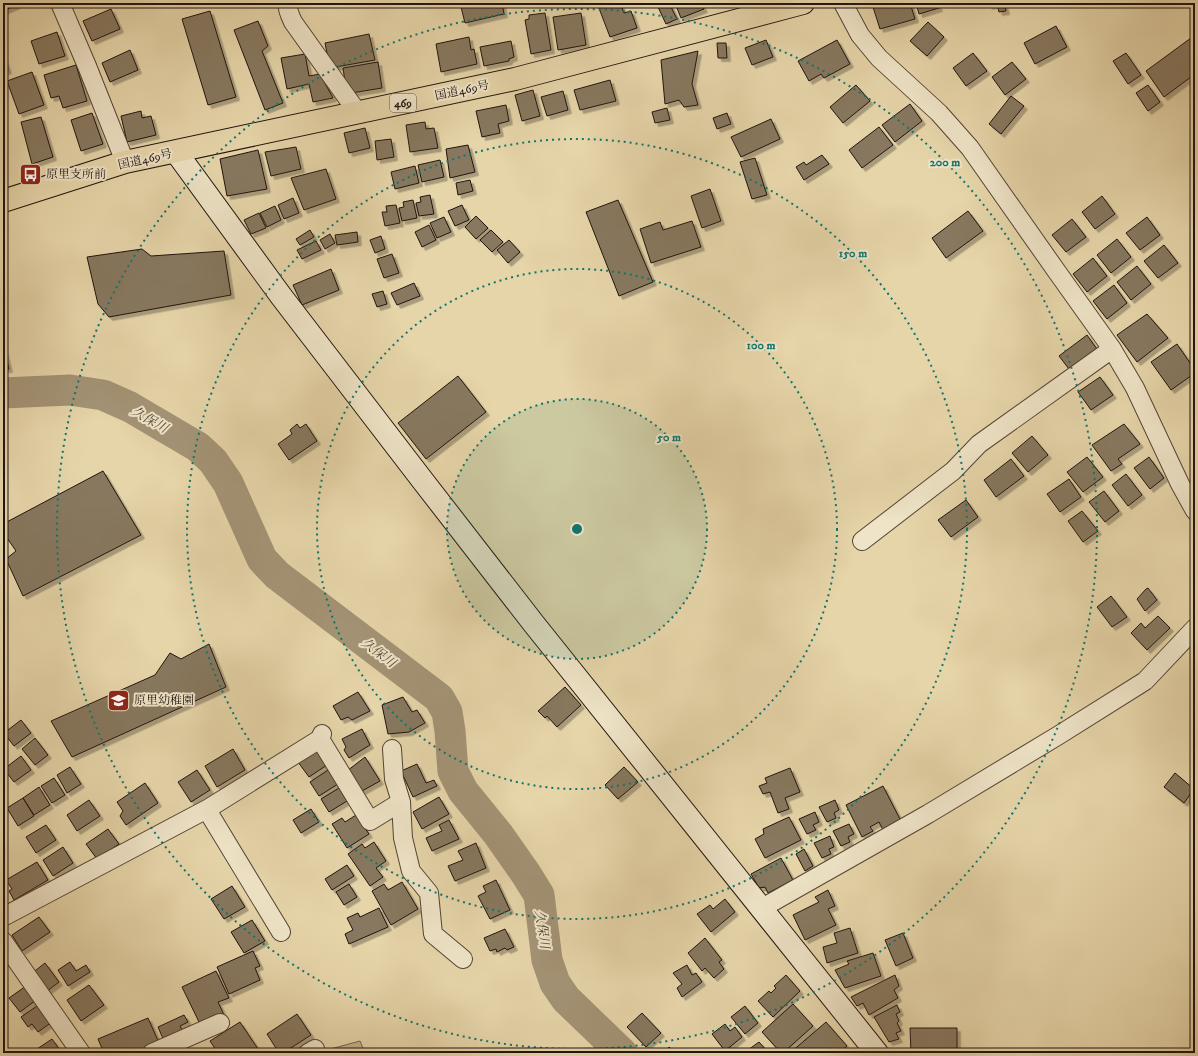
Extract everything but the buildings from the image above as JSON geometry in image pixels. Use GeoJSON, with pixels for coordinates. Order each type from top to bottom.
{"type":"FeatureCollection","features":[{"type":"Feature","properties":{"kind":"highway","name":"国道469号"},"geometry":{"type":"LineString","coordinates":[[3,201],[125,162],[515,79],[803,3]]}},
{"type":"Feature","properties":{"kind":"street"},"geometry":{"type":"LineString","coordinates":[[60,3],[125,162]]}},
{"type":"Feature","properties":{"kind":"street"},"geometry":{"type":"LineString","coordinates":[[288,3],[289,14],[293,22],[358,113]]}},
{"type":"Feature","properties":{"kind":"street"},"geometry":{"type":"LineString","coordinates":[[843,3],[860,35],[879,58],[939,113],[970,148],[1054,269],[1112,349],[1135,388],[1180,484],[1195,511]]}},
{"type":"Feature","properties":{"kind":"street"},"geometry":{"type":"LineString","coordinates":[[176,152],[282,296],[534,624],[877,1053]]}},
{"type":"Feature","properties":{"kind":"street"},"geometry":{"type":"LineString","coordinates":[[862,541],[953,471],[979,444],[1112,349]]}},
{"type":"Feature","properties":{"kind":"street"},"geometry":{"type":"LineString","coordinates":[[762,908],[928,814],[1145,681],[1195,628]]}},
{"type":"Feature","properties":{"kind":"street"},"geometry":{"type":"LineString","coordinates":[[3,917],[207,810],[321,736],[370,821],[401,802]]}},
{"type":"Feature","properties":{"kind":"street"},"geometry":{"type":"LineString","coordinates":[[392,749],[394,778],[401,802],[403,838],[411,870],[429,893],[433,934],[463,959]]}},
{"type":"Feature","properties":{"kind":"street"},"geometry":{"type":"LineString","coordinates":[[207,810],[281,932]]}},
{"type":"Feature","properties":{"kind":"street"},"geometry":{"type":"LineString","coordinates":[[3,941],[81,1053]]}},
{"type":"Feature","properties":{"kind":"street"},"geometry":{"type":"LineString","coordinates":[[152,1053],[220,1023]]}},
{"type":"Feature","properties":{"kind":"shaded area"},"geometry":{"type":"Polygon","coordinates":[[[360,1041],[365,1053],[316,1053],[360,1041]]]}},
{"type":"Feature","properties":{"kind":"waterway","name":"久保川"},"geometry":{"type":"LineString","coordinates":[[3,393],[70,390],[103,395],[130,407],[198,447],[213,461],[228,483],[262,559],[277,575],[439,698],[447,712],[453,771],[463,791],[498,834],[539,895],[547,960],[555,983],[566,999],[622,1053]]}},
{"type":"Feature","properties":{"kind":"place","name":"原里支所前"},"geometry":{"type":"Point","coordinates":[31,174]}},
{"type":"Feature","properties":{"kind":"place","name":"原里幼稚園"},"geometry":{"type":"Point","coordinates":[119,700]}}]}
